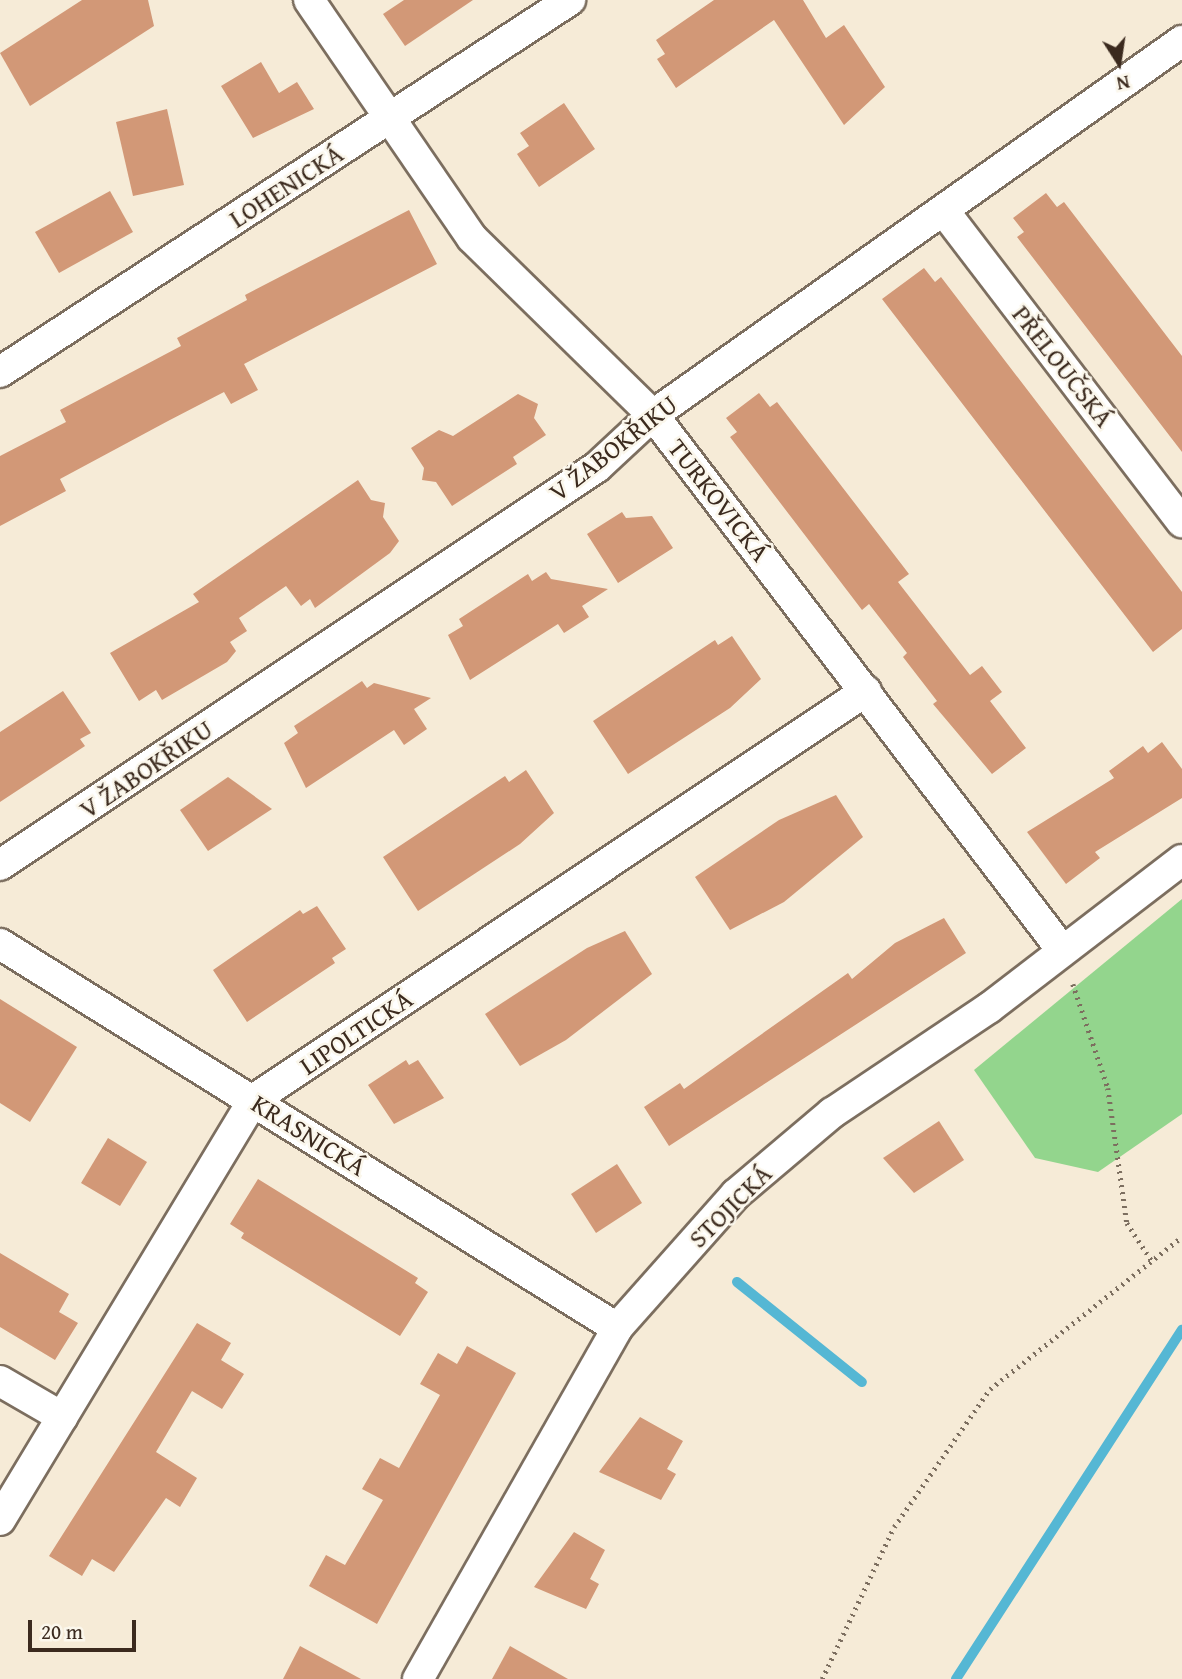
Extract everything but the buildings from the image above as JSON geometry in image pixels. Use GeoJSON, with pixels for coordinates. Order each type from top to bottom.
{"type":"FeatureCollection","features":[{"type":"Feature","properties":{"kind":"street","name":"TURKOVICKÁ"},"geometry":{"type":"LineString","coordinates":[[309,0],[387,120],[472,238],[653,415],[1062,950]]}},
{"type":"Feature","properties":{"kind":"street","name":"LOHENICKÁ"},"geometry":{"type":"LineString","coordinates":[[0,372],[570,0]]}},
{"type":"Feature","properties":{"kind":"street","name":"V ŽABOKŘIKU"},"geometry":{"type":"LineString","coordinates":[[0,865],[597,467],[653,415],[1182,41]]}},
{"type":"Feature","properties":{"kind":"street","name":"PŘELOUČSKÁ"},"geometry":{"type":"LineString","coordinates":[[944,211],[1182,522]]}},
{"type":"Feature","properties":{"kind":"street","name":"LIPOLTICKÁ"},"geometry":{"type":"LineString","coordinates":[[0,1520],[253,1100],[866,691]]}},
{"type":"Feature","properties":{"kind":"street","name":"STOJICKÁ"},"geometry":{"type":"LineString","coordinates":[[418,1679],[617,1328],[736,1194],[832,1113],[989,1008],[1182,860]]}},
{"type":"Feature","properties":{"kind":"street","name":"KRASNICKÁ"},"geometry":{"type":"LineString","coordinates":[[0,944],[617,1328]]}},
{"type":"Feature","properties":{"kind":"street"},"geometry":{"type":"LineString","coordinates":[[0,1381],[62,1417]]}},
{"type":"Feature","properties":{"kind":"path"},"geometry":{"type":"LineString","coordinates":[[1062,950],[1108,1088],[1126,1223],[1152,1261]]}},
{"type":"Feature","properties":{"kind":"path"},"geometry":{"type":"LineString","coordinates":[[822,1679],[894,1527],[990,1389],[1182,1237]]}},
{"type":"Feature","properties":{"kind":"green space"},"geometry":{"type":"Polygon","coordinates":[[[1182,899],[1182,1114],[1098,1172],[1035,1158],[974,1070],[1182,899]]]}},
{"type":"Feature","properties":{"kind":"waterway"},"geometry":{"type":"LineString","coordinates":[[737,1282],[862,1382]]}},
{"type":"Feature","properties":{"kind":"waterway"},"geometry":{"type":"LineString","coordinates":[[956,1679],[1182,1330]]}}]}
